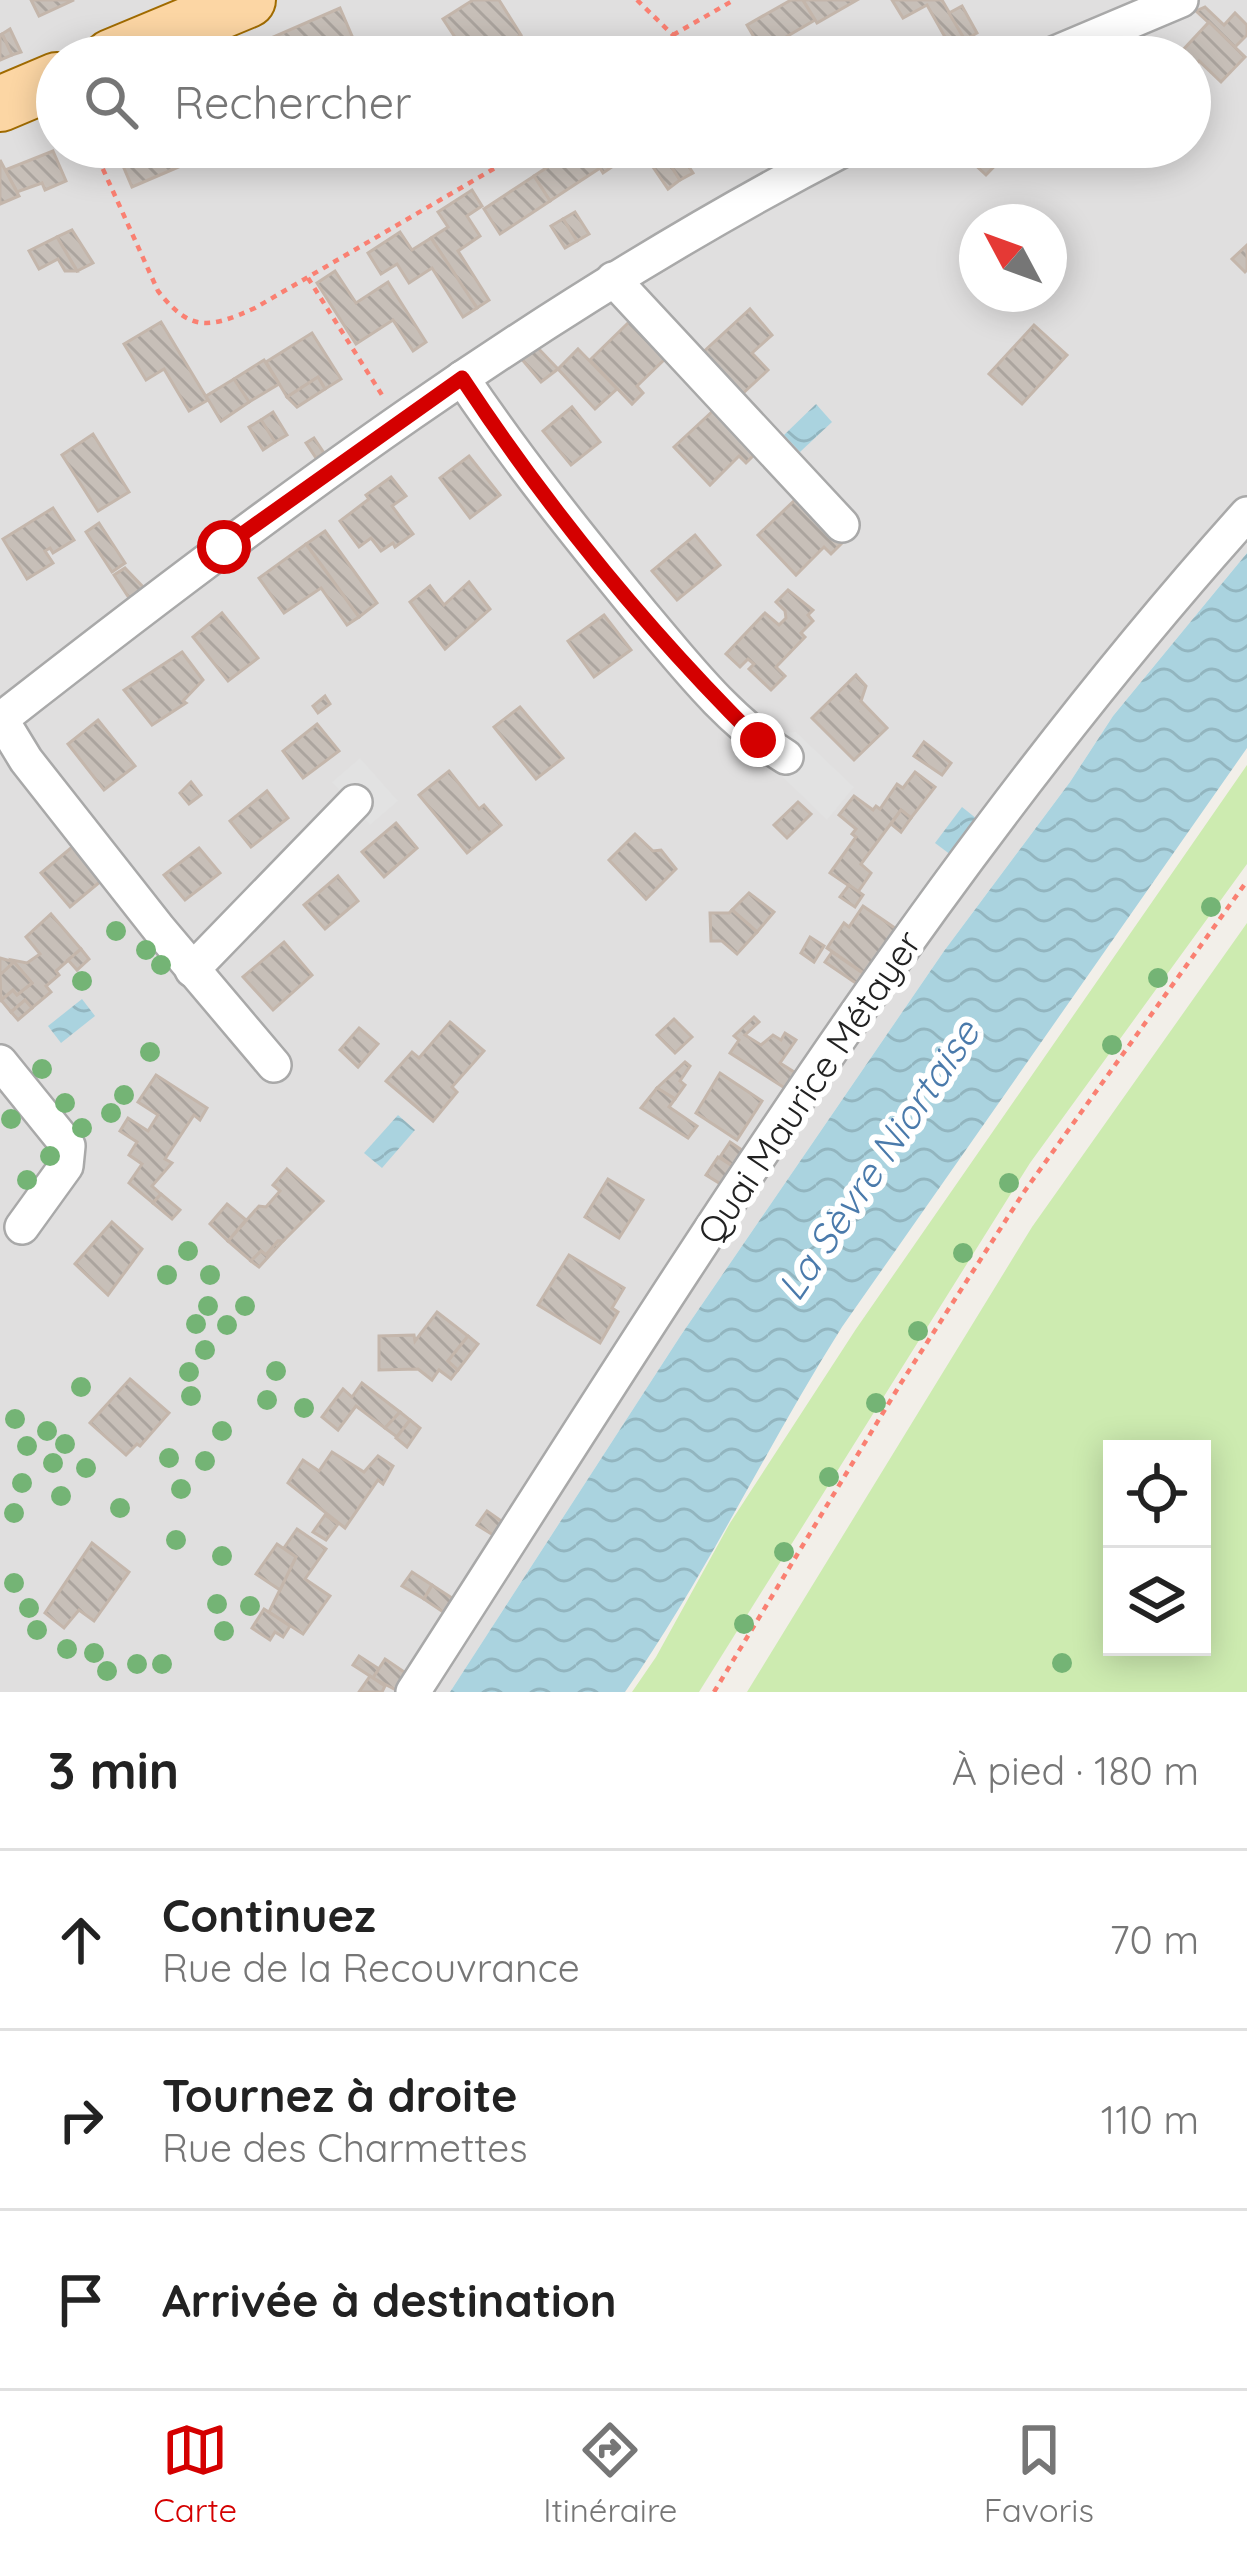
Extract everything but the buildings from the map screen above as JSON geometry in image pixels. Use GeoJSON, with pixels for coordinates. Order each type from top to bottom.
{"type":"FeatureCollection","features":[{"type":"Feature","properties":{"kind":"main road"},"geometry":{"type":"LineString","coordinates":[[161,36],[248,0]]}},
{"type":"Feature","properties":{"kind":"main road"},"geometry":{"type":"LineString","coordinates":[[0,104],[36,89]]}},
{"type":"Feature","properties":{"kind":"street"},"geometry":{"type":"LineString","coordinates":[[1095,36],[1180,0]]}},
{"type":"Feature","properties":{"kind":"street"},"geometry":{"type":"LineString","coordinates":[[274,1065],[192,970],[26,760],[1,719],[182,577],[462,378],[614,279],[811,168]]}},
{"type":"Feature","properties":{"kind":"street"},"geometry":{"type":"LineString","coordinates":[[614,279],[842,525]]}},
{"type":"Feature","properties":{"kind":"street"},"geometry":{"type":"LineString","coordinates":[[462,378],[556,511],[700,682],[758,740],[786,757]]}},
{"type":"Feature","properties":{"kind":"street","name":"Quai Maurice Métayer"},"geometry":{"type":"LineString","coordinates":[[413,1692],[707,1236],[918,925],[1156,614],[1247,514]]}},
{"type":"Feature","properties":{"kind":"street"},"geometry":{"type":"LineString","coordinates":[[192,970],[355,802]]}},
{"type":"Feature","properties":{"kind":"street"},"geometry":{"type":"LineString","coordinates":[[0,1062],[68,1146],[69,1155],[22,1227]]}},
{"type":"Feature","properties":{"kind":"path"},"geometry":{"type":"LineString","coordinates":[[637,0],[674,35],[734,0]]}},
{"type":"Feature","properties":{"kind":"path"},"geometry":{"type":"LineString","coordinates":[[102,168],[158,291],[175,312],[201,325],[222,322],[308,278],[495,168]]}},
{"type":"Feature","properties":{"kind":"path"},"geometry":{"type":"LineString","coordinates":[[308,278],[399,422]]}},
{"type":"Feature","properties":{"kind":"path"},"geometry":{"type":"LineString","coordinates":[[714,1692],[1024,1192],[1247,881]]}},
{"type":"Feature","properties":{"kind":"shaded area"},"geometry":{"type":"Polygon","coordinates":[[[0,0],[1247,0],[1247,553],[1113,716],[1070,782],[944,951],[681,1335],[450,1692],[0,1692],[0,0]]]}},
{"type":"Feature","properties":{"kind":"shaded area"},"geometry":{"type":"Polygon","coordinates":[[[796,732],[854,787],[827,820],[766,761],[769,734],[796,732]]]}},
{"type":"Feature","properties":{"kind":"shaded area"},"geometry":{"type":"Polygon","coordinates":[[[360,758],[398,801],[370,825],[332,782],[360,758]]]}},
{"type":"Feature","properties":{"kind":"green space"},"geometry":{"type":"Polygon","coordinates":[[[1247,765],[1247,864],[1030,1163],[699,1692],[632,1692],[730,1523],[856,1329],[1247,765]]]}},
{"type":"Feature","properties":{"kind":"green space"},"geometry":{"type":"Polygon","coordinates":[[[1247,923],[1247,1692],[747,1692],[1032,1227],[1247,923]]]}},
{"type":"Feature","properties":{"kind":"water"},"geometry":{"type":"Polygon","coordinates":[[[816,404],[832,422],[800,452],[784,435],[816,404]]]}},
{"type":"Feature","properties":{"kind":"water","name":"La Sèvre Niortaise"},"geometry":{"type":"Polygon","coordinates":[[[1247,553],[1247,748],[842,1327],[625,1692],[450,1692],[681,1335],[944,951],[1070,782],[1113,716],[1247,553]]]}},
{"type":"Feature","properties":{"kind":"water"},"geometry":{"type":"Polygon","coordinates":[[[962,807],[977,819],[951,855],[935,843],[962,807]]]}},
{"type":"Feature","properties":{"kind":"water"},"geometry":{"type":"Polygon","coordinates":[[[82,999],[95,1016],[61,1043],[48,1026],[82,999]]]}},
{"type":"Feature","properties":{"kind":"water"},"geometry":{"type":"Polygon","coordinates":[[[398,1115],[415,1130],[382,1168],[364,1153],[398,1115]]]}},
{"type":"Feature","properties":{"kind":"route"},"geometry":{"type":"LineString","coordinates":[[224,547],[462,378],[556,511],[700,682],[758,740]]}}]}
